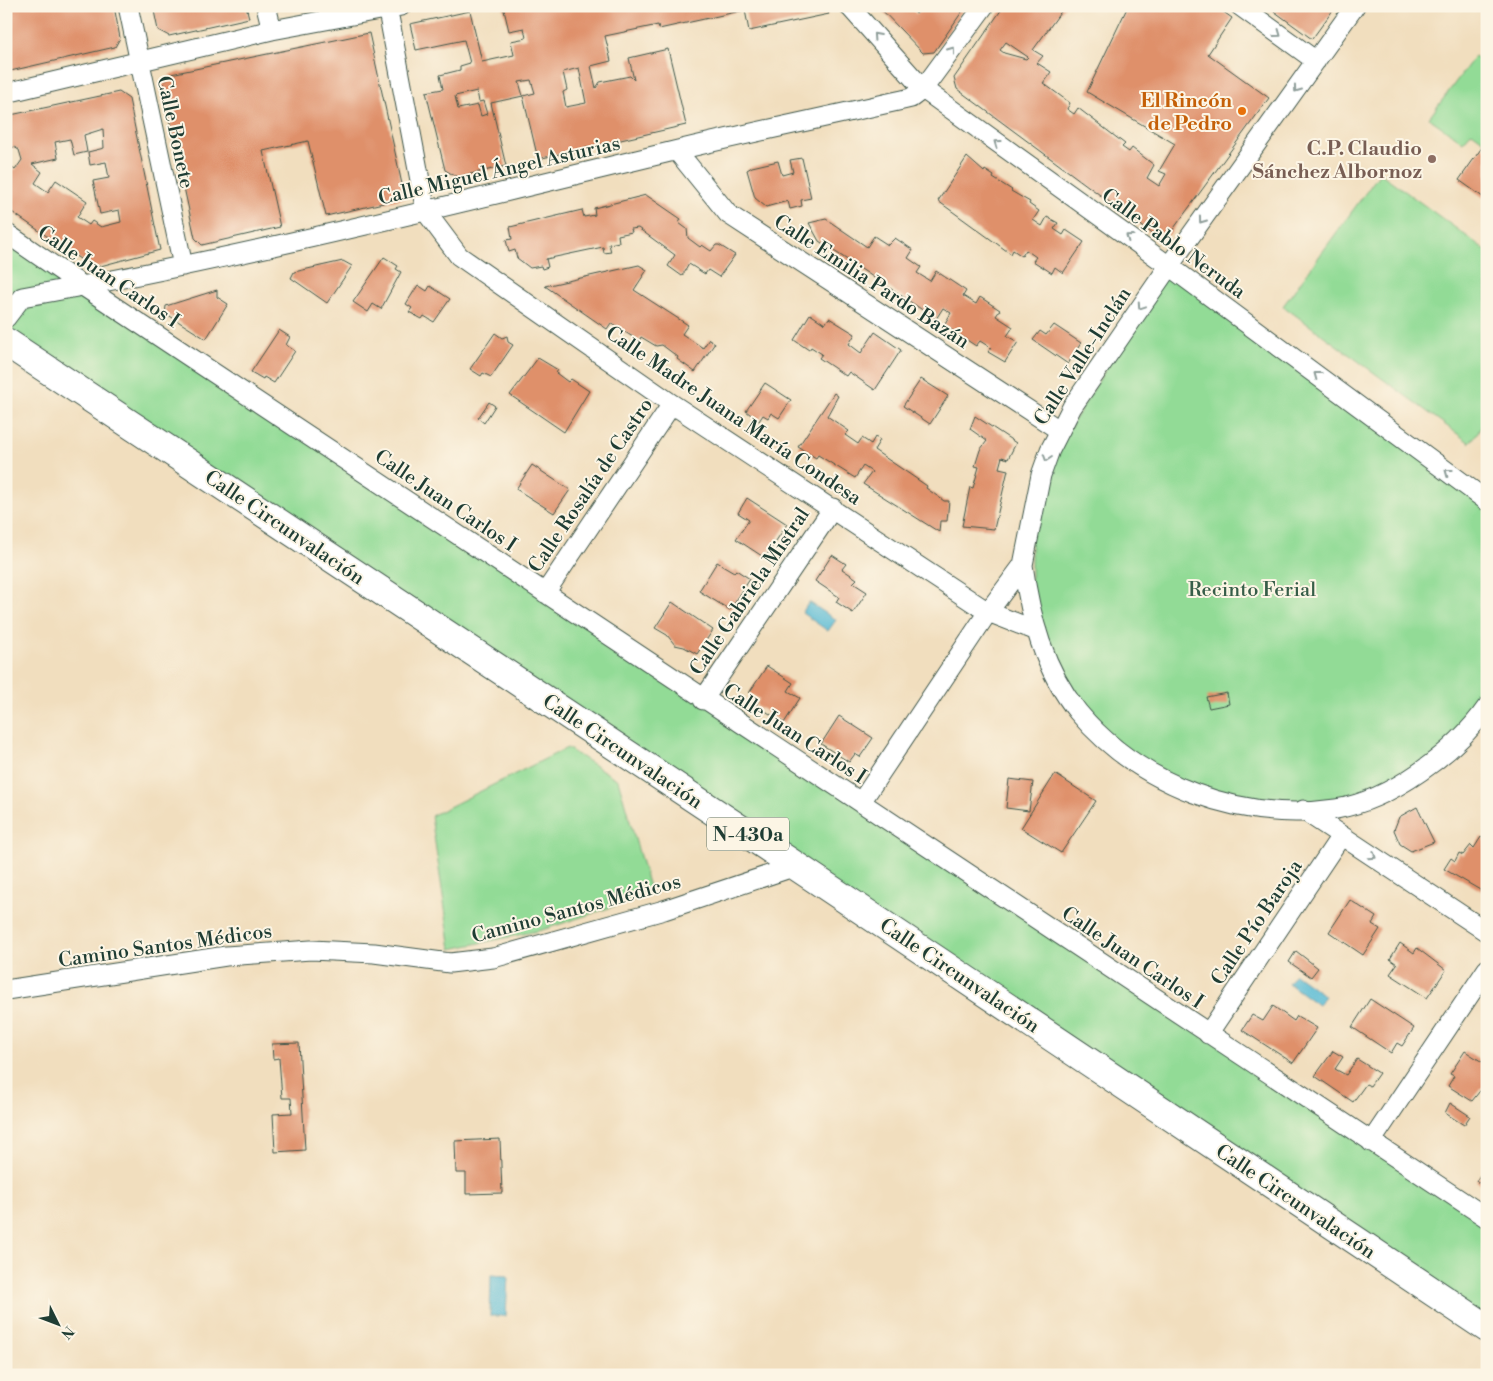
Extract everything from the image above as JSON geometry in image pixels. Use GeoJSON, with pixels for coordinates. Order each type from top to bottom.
{"type":"FeatureCollection","features":[{"type":"Feature","properties":{"kind":"main road","name":"Calle Circunvalación"},"geometry":{"type":"LineString","coordinates":[[6,342],[796,866],[1487,1328]]}},
{"type":"Feature","properties":{"kind":"street","name":"Calle Bonete"},"geometry":{"type":"LineString","coordinates":[[128,6],[183,266]]}},
{"type":"Feature","properties":{"kind":"street"},"geometry":{"type":"LineString","coordinates":[[266,6],[272,30]]}},
{"type":"Feature","properties":{"kind":"street","name":"Calle Pablo Neruda"},"geometry":{"type":"LineString","coordinates":[[849,6],[923,89],[1169,266],[1487,500]]}},
{"type":"Feature","properties":{"kind":"street"},"geometry":{"type":"LineString","coordinates":[[923,89],[984,6]]}},
{"type":"Feature","properties":{"kind":"street"},"geometry":{"type":"LineString","coordinates":[[1240,6],[1316,61]]}},
{"type":"Feature","properties":{"kind":"street","name":"Calle Valle-Inclán"},"geometry":{"type":"LineString","coordinates":[[861,802],[988,612],[1023,565],[1039,482],[1050,450],[1072,407],[1169,266],[1356,6]]}},
{"type":"Feature","properties":{"kind":"street"},"geometry":{"type":"LineString","coordinates":[[6,93],[272,30],[392,7],[426,212]]}},
{"type":"Feature","properties":{"kind":"street","name":"Calle Miguel Ángel Asturias"},"geometry":{"type":"LineString","coordinates":[[6,318],[22,297],[183,266],[426,212],[677,151],[911,98],[923,89]]}},
{"type":"Feature","properties":{"kind":"street","name":"Calle Emilia Pardo Bazán"},"geometry":{"type":"LineString","coordinates":[[677,151],[728,214],[1059,430]]}},
{"type":"Feature","properties":{"kind":"street","name":"Calle Madre Juana María Condesa"},"geometry":{"type":"LineString","coordinates":[[426,212],[459,256],[672,404],[833,508],[988,612],[1037,631]]}},
{"type":"Feature","properties":{"kind":"street","name":"Calle Juan Carlos I"},"geometry":{"type":"LineString","coordinates":[[6,233],[545,592],[703,700],[861,802],[1487,1218]]}},
{"type":"Feature","properties":{"kind":"street","name":"Calle Rosalía de Castro"},"geometry":{"type":"LineString","coordinates":[[545,592],[672,404]]}},
{"type":"Feature","properties":{"kind":"street","name":"Calle Gabriela Mistral"},"geometry":{"type":"LineString","coordinates":[[703,700],[833,508]]}},
{"type":"Feature","properties":{"kind":"street"},"geometry":{"type":"LineString","coordinates":[[1023,565],[1026,594],[1044,653],[1078,710],[1126,758],[1149,773],[1202,796],[1255,807],[1302,810],[1336,808],[1356,803],[1398,785],[1424,769],[1486,712]]}},
{"type":"Feature","properties":{"kind":"street"},"geometry":{"type":"LineString","coordinates":[[1302,810],[1487,932]]}},
{"type":"Feature","properties":{"kind":"street","name":"Calle Pío Baroja"},"geometry":{"type":"LineString","coordinates":[[1208,1034],[1342,836]]}},
{"type":"Feature","properties":{"kind":"street","name":"Camino Santos Médicos"},"geometry":{"type":"LineString","coordinates":[[6,990],[226,956],[264,953],[311,950],[374,953],[450,963],[492,958],[664,910],[796,866]]}},
{"type":"Feature","properties":{"kind":"street"},"geometry":{"type":"LineString","coordinates":[[1371,1142],[1487,969]]}},
{"type":"Feature","properties":{"kind":"green space"},"geometry":{"type":"Polygon","coordinates":[[[1475,56],[1487,65],[1487,143],[1472,132],[1463,142],[1429,118],[1475,56]]]}},
{"type":"Feature","properties":{"kind":"green space","name":"C.P. Claudio Sánchez Albornoz"},"geometry":{"type":"Polygon","coordinates":[[[1380,173],[1487,251],[1487,419],[1470,443],[1283,306],[1380,173]]]}},
{"type":"Feature","properties":{"kind":"green space"},"geometry":{"type":"Polygon","coordinates":[[[6,233],[1487,1218],[1487,1328],[6,342],[6,318],[22,297],[6,287],[6,233]]]}},
{"type":"Feature","properties":{"kind":"green space","name":"Recinto Ferial"},"geometry":{"type":"Polygon","coordinates":[[[1169,266],[1487,501],[1487,707],[1446,750],[1336,809],[1202,796],[1091,726],[1031,611],[1031,518],[1041,475],[1169,266]]]}},
{"type":"Feature","properties":{"kind":"green space"},"geometry":{"type":"Polygon","coordinates":[[[567,748],[618,780],[651,894],[542,930],[451,949],[431,816],[567,748]]]}},
{"type":"Feature","properties":{"kind":"water"},"geometry":{"type":"Polygon","coordinates":[[[809,602],[836,620],[828,631],[802,613],[809,602]]]}},
{"type":"Feature","properties":{"kind":"water"},"geometry":{"type":"Polygon","coordinates":[[[1295,974],[1325,996],[1318,1005],[1288,983],[1295,974]]]}},
{"type":"Feature","properties":{"kind":"water"},"geometry":{"type":"Polygon","coordinates":[[[491,1275],[508,1276],[506,1316],[490,1316],[491,1275]]]}},
{"type":"Feature","properties":{"kind":"building"},"geometry":{"type":"Polygon","coordinates":[[[6,6],[114,6],[120,38],[115,47],[6,72],[6,6]]]}},
{"type":"Feature","properties":{"kind":"building"},"geometry":{"type":"Polygon","coordinates":[[[153,6],[246,6],[249,18],[169,36],[158,30],[153,6]]]}},
{"type":"Feature","properties":{"kind":"building"},"geometry":{"type":"Polygon","coordinates":[[[503,6],[671,6],[672,11],[682,9],[681,6],[822,6],[829,14],[749,31],[745,10],[659,29],[658,25],[605,36],[611,61],[591,66],[596,88],[600,82],[630,76],[634,80],[629,58],[668,49],[686,125],[538,159],[523,96],[491,103],[506,166],[457,177],[445,170],[426,92],[443,89],[440,75],[460,70],[460,66],[470,63],[464,40],[416,50],[410,24],[470,11],[482,62],[514,55],[511,41],[526,38],[524,28],[509,31],[503,6]],[[579,68],[563,72],[567,90],[563,92],[566,107],[586,103],[579,68]],[[531,80],[519,82],[523,96],[535,93],[531,80]],[[477,91],[455,96],[458,109],[478,105],[481,116],[487,114],[483,101],[479,102],[477,91]]]}},
{"type":"Feature","properties":{"kind":"building"},"geometry":{"type":"Polygon","coordinates":[[[878,6],[910,6],[916,14],[924,6],[966,6],[934,52],[923,53],[878,6]]]}},
{"type":"Feature","properties":{"kind":"building"},"geometry":{"type":"Polygon","coordinates":[[[1004,6],[1065,6],[1033,50],[1043,56],[1037,63],[1051,72],[1043,83],[1070,103],[1067,109],[1074,114],[1078,108],[1125,144],[1122,147],[1129,152],[1132,148],[1154,165],[1147,178],[1159,186],[1166,174],[1159,171],[1175,144],[1087,92],[1128,6],[1147,6],[1152,9],[1154,6],[1215,6],[1232,18],[1208,54],[1269,98],[1169,235],[1154,235],[957,89],[954,78],[1004,6]],[[1006,42],[1000,50],[1004,53],[1026,59],[1028,57],[1006,42]]]}},
{"type":"Feature","properties":{"kind":"building"},"geometry":{"type":"Polygon","coordinates":[[[1267,6],[1336,6],[1312,39],[1267,6]]]}},
{"type":"Feature","properties":{"kind":"building"},"geometry":{"type":"Polygon","coordinates":[[[369,33],[405,198],[326,216],[308,141],[263,151],[280,227],[202,245],[195,238],[162,86],[171,74],[369,33]]]}},
{"type":"Feature","properties":{"kind":"building"},"geometry":{"type":"Polygon","coordinates":[[[119,92],[129,99],[160,250],[93,268],[6,208],[6,164],[15,170],[22,160],[19,150],[14,147],[6,149],[6,116],[119,92]],[[103,129],[84,135],[87,152],[74,155],[70,139],[55,142],[58,158],[32,164],[42,172],[35,183],[48,192],[56,180],[87,201],[77,217],[89,225],[92,221],[101,227],[121,222],[119,210],[100,214],[93,181],[109,178],[106,162],[90,165],[88,152],[104,148],[103,129]]]}},
{"type":"Feature","properties":{"kind":"building"},"geometry":{"type":"Polygon","coordinates":[[[1483,146],[1487,149],[1487,200],[1459,180],[1483,146]]]}},
{"type":"Feature","properties":{"kind":"building"},"geometry":{"type":"Polygon","coordinates":[[[967,157],[984,172],[985,170],[1011,191],[1030,202],[1029,204],[1039,211],[1033,220],[1042,226],[1047,217],[1058,223],[1054,229],[1063,235],[1066,230],[1084,242],[1063,273],[1055,267],[1052,273],[1033,261],[1036,257],[1026,250],[1022,256],[1013,250],[1011,254],[938,201],[967,157]]]}},
{"type":"Feature","properties":{"kind":"building"},"geometry":{"type":"Polygon","coordinates":[[[802,158],[811,198],[801,200],[802,206],[790,209],[788,201],[766,207],[755,198],[747,170],[778,161],[782,175],[793,172],[790,160],[802,158]]]}},
{"type":"Feature","properties":{"kind":"building"},"geometry":{"type":"Polygon","coordinates":[[[646,195],[681,219],[679,223],[687,229],[688,238],[700,247],[702,245],[711,251],[716,245],[719,245],[735,255],[719,277],[708,270],[705,274],[689,264],[682,276],[668,266],[675,255],[638,228],[631,229],[632,232],[618,235],[619,242],[609,244],[611,252],[604,253],[603,247],[546,259],[548,267],[542,269],[541,266],[530,268],[517,258],[515,250],[509,252],[506,240],[512,239],[510,227],[582,210],[584,217],[595,215],[594,208],[646,195]]]}},
{"type":"Feature","properties":{"kind":"building"},"geometry":{"type":"Polygon","coordinates":[[[826,219],[867,247],[874,236],[888,245],[895,238],[913,250],[908,258],[921,267],[917,273],[930,281],[936,271],[966,291],[963,296],[976,304],[980,297],[1000,310],[996,316],[1013,327],[1007,336],[1018,342],[1005,362],[988,352],[991,348],[980,341],[976,346],[944,325],[951,313],[943,308],[936,319],[819,241],[809,223],[826,219]]]}},
{"type":"Feature","properties":{"kind":"building"},"geometry":{"type":"Polygon","coordinates":[[[384,257],[398,266],[396,269],[401,272],[381,309],[373,304],[368,312],[353,302],[384,257]]]}},
{"type":"Feature","properties":{"kind":"building"},"geometry":{"type":"Polygon","coordinates":[[[343,261],[352,266],[327,303],[291,278],[294,272],[343,261]]]}},
{"type":"Feature","properties":{"kind":"building"},"geometry":{"type":"Polygon","coordinates":[[[639,265],[647,270],[634,290],[688,325],[682,334],[703,348],[709,339],[715,343],[695,372],[662,345],[656,346],[641,337],[639,341],[611,323],[607,329],[545,286],[639,265]]]}},
{"type":"Feature","properties":{"kind":"building"},"geometry":{"type":"Polygon","coordinates":[[[418,285],[427,291],[430,286],[450,299],[434,322],[424,316],[422,319],[409,312],[412,308],[406,304],[418,285]]]}},
{"type":"Feature","properties":{"kind":"building"},"geometry":{"type":"Polygon","coordinates":[[[217,290],[217,297],[228,304],[206,339],[165,313],[166,306],[217,290]]]}},
{"type":"Feature","properties":{"kind":"building"},"geometry":{"type":"Polygon","coordinates":[[[810,314],[825,324],[829,318],[855,334],[849,344],[861,353],[875,332],[901,350],[875,390],[849,372],[846,376],[819,358],[822,354],[811,347],[809,350],[794,340],[810,314]]]}},
{"type":"Feature","properties":{"kind":"building"},"geometry":{"type":"Polygon","coordinates":[[[1054,325],[1081,343],[1068,364],[1033,340],[1040,331],[1046,335],[1054,325]]]}},
{"type":"Feature","properties":{"kind":"building"},"geometry":{"type":"Polygon","coordinates":[[[279,330],[290,337],[286,345],[295,351],[274,383],[251,372],[279,330]]]}},
{"type":"Feature","properties":{"kind":"building"},"geometry":{"type":"Polygon","coordinates":[[[495,333],[502,338],[507,336],[508,342],[513,345],[491,377],[483,373],[481,376],[470,369],[495,333]]]}},
{"type":"Feature","properties":{"kind":"building"},"geometry":{"type":"Polygon","coordinates":[[[538,358],[558,370],[556,373],[568,382],[571,379],[589,391],[564,432],[510,395],[538,358]]]}},
{"type":"Feature","properties":{"kind":"building"},"geometry":{"type":"Polygon","coordinates":[[[921,379],[948,396],[930,424],[903,406],[921,379]]]}},
{"type":"Feature","properties":{"kind":"building"},"geometry":{"type":"Polygon","coordinates":[[[765,383],[791,400],[779,418],[771,413],[768,418],[763,415],[759,421],[746,411],[765,383]]]}},
{"type":"Feature","properties":{"kind":"building"},"geometry":{"type":"Polygon","coordinates":[[[834,393],[838,396],[827,416],[849,431],[845,435],[858,444],[862,438],[871,444],[875,437],[880,440],[874,450],[927,486],[926,488],[944,501],[949,501],[947,521],[940,521],[939,532],[863,484],[872,472],[863,466],[855,478],[818,455],[816,458],[798,447],[834,393]]]}},
{"type":"Feature","properties":{"kind":"building"},"geometry":{"type":"Polygon","coordinates":[[[489,402],[495,406],[484,423],[478,418],[489,402]]]}},
{"type":"Feature","properties":{"kind":"building"},"geometry":{"type":"Polygon","coordinates":[[[975,416],[1016,443],[1008,459],[1002,457],[999,468],[1008,470],[994,529],[962,526],[970,487],[973,488],[979,467],[975,466],[980,450],[987,441],[970,429],[975,416]]]}},
{"type":"Feature","properties":{"kind":"building"},"geometry":{"type":"Polygon","coordinates":[[[532,465],[570,490],[554,513],[516,489],[532,465]]]}},
{"type":"Feature","properties":{"kind":"building"},"geometry":{"type":"Polygon","coordinates":[[[747,498],[787,524],[765,558],[736,539],[749,520],[738,513],[747,498]]]}},
{"type":"Feature","properties":{"kind":"building"},"geometry":{"type":"Polygon","coordinates":[[[832,555],[846,564],[842,569],[857,579],[853,583],[867,592],[853,613],[836,602],[839,597],[815,581],[832,555]]]}},
{"type":"Feature","properties":{"kind":"building"},"geometry":{"type":"Polygon","coordinates":[[[717,562],[734,572],[736,570],[750,579],[730,610],[699,591],[717,562]]]}},
{"type":"Feature","properties":{"kind":"building"},"geometry":{"type":"Polygon","coordinates":[[[672,602],[713,630],[697,654],[684,647],[675,645],[667,635],[655,628],[672,602]]]}},
{"type":"Feature","properties":{"kind":"building"},"geometry":{"type":"Polygon","coordinates":[[[767,666],[793,683],[788,691],[800,698],[784,723],[756,705],[759,699],[749,693],[767,666]]]}},
{"type":"Feature","properties":{"kind":"building"},"geometry":{"type":"Polygon","coordinates":[[[1227,693],[1229,704],[1209,708],[1206,697],[1227,693]]]}},
{"type":"Feature","properties":{"kind":"building"},"geometry":{"type":"Polygon","coordinates":[[[839,716],[873,738],[860,757],[855,754],[849,762],[821,744],[839,716]]]}},
{"type":"Feature","properties":{"kind":"building"},"geometry":{"type":"Polygon","coordinates":[[[1055,774],[1096,801],[1061,853],[1021,828],[1055,774]]]}},
{"type":"Feature","properties":{"kind":"building"},"geometry":{"type":"Polygon","coordinates":[[[1009,779],[1033,782],[1029,811],[1006,808],[1009,779]]]}},
{"type":"Feature","properties":{"kind":"building"},"geometry":{"type":"Polygon","coordinates":[[[1417,807],[1434,842],[1411,851],[1400,844],[1394,830],[1399,817],[1417,807]]]}},
{"type":"Feature","properties":{"kind":"building"},"geometry":{"type":"Polygon","coordinates":[[[1481,837],[1487,841],[1487,894],[1444,869],[1451,858],[1455,861],[1459,853],[1463,855],[1471,845],[1474,848],[1481,837]]]}},
{"type":"Feature","properties":{"kind":"building"},"geometry":{"type":"Polygon","coordinates":[[[1350,900],[1376,917],[1372,924],[1380,929],[1363,955],[1329,932],[1350,900]]]}},
{"type":"Feature","properties":{"kind":"building"},"geometry":{"type":"Polygon","coordinates":[[[1400,943],[1414,953],[1417,948],[1446,970],[1427,998],[1390,974],[1397,964],[1390,959],[1400,943]]]}},
{"type":"Feature","properties":{"kind":"building"},"geometry":{"type":"Polygon","coordinates":[[[1296,951],[1318,968],[1311,977],[1289,962],[1296,951]]]}},
{"type":"Feature","properties":{"kind":"building"},"geometry":{"type":"Polygon","coordinates":[[[1370,999],[1414,1028],[1402,1046],[1397,1043],[1391,1053],[1352,1027],[1370,999]]]}},
{"type":"Feature","properties":{"kind":"building"},"geometry":{"type":"Polygon","coordinates":[[[1273,1006],[1294,1021],[1297,1016],[1317,1028],[1293,1063],[1242,1030],[1252,1015],[1263,1021],[1273,1006]]]}},
{"type":"Feature","properties":{"kind":"building"},"geometry":{"type":"Polygon","coordinates":[[[299,1043],[305,1150],[275,1152],[273,1114],[292,1113],[291,1098],[282,1098],[279,1058],[273,1059],[272,1044],[299,1043]]]}},
{"type":"Feature","properties":{"kind":"building"},"geometry":{"type":"Polygon","coordinates":[[[1333,1051],[1343,1057],[1335,1069],[1346,1075],[1357,1059],[1379,1073],[1370,1086],[1366,1084],[1353,1102],[1315,1076],[1333,1051]]]}},
{"type":"Feature","properties":{"kind":"building"},"geometry":{"type":"Polygon","coordinates":[[[1465,1051],[1487,1065],[1487,1082],[1472,1101],[1448,1086],[1454,1076],[1450,1074],[1465,1051]]]}},
{"type":"Feature","properties":{"kind":"building"},"geometry":{"type":"Polygon","coordinates":[[[1450,1103],[1470,1116],[1464,1125],[1445,1113],[1450,1103]]]}},
{"type":"Feature","properties":{"kind":"building"},"geometry":{"type":"Polygon","coordinates":[[[500,1139],[502,1193],[466,1194],[466,1173],[456,1173],[455,1141],[500,1139]]]}},
{"type":"Feature","properties":{"kind":"building"},"geometry":{"type":"Polygon","coordinates":[[[1487,1159],[1487,1188],[1476,1181],[1485,1168],[1483,1163],[1487,1159]]]}},
{"type":"Feature","properties":{"kind":"place","name":"El Rincón de Pedro"},"geometry":{"type":"Point","coordinates":[1242,111]}},
{"type":"Feature","properties":{"kind":"place","name":"C.P. Claudio Sánchez Albornoz"},"geometry":{"type":"Point","coordinates":[1432,159]}}]}
